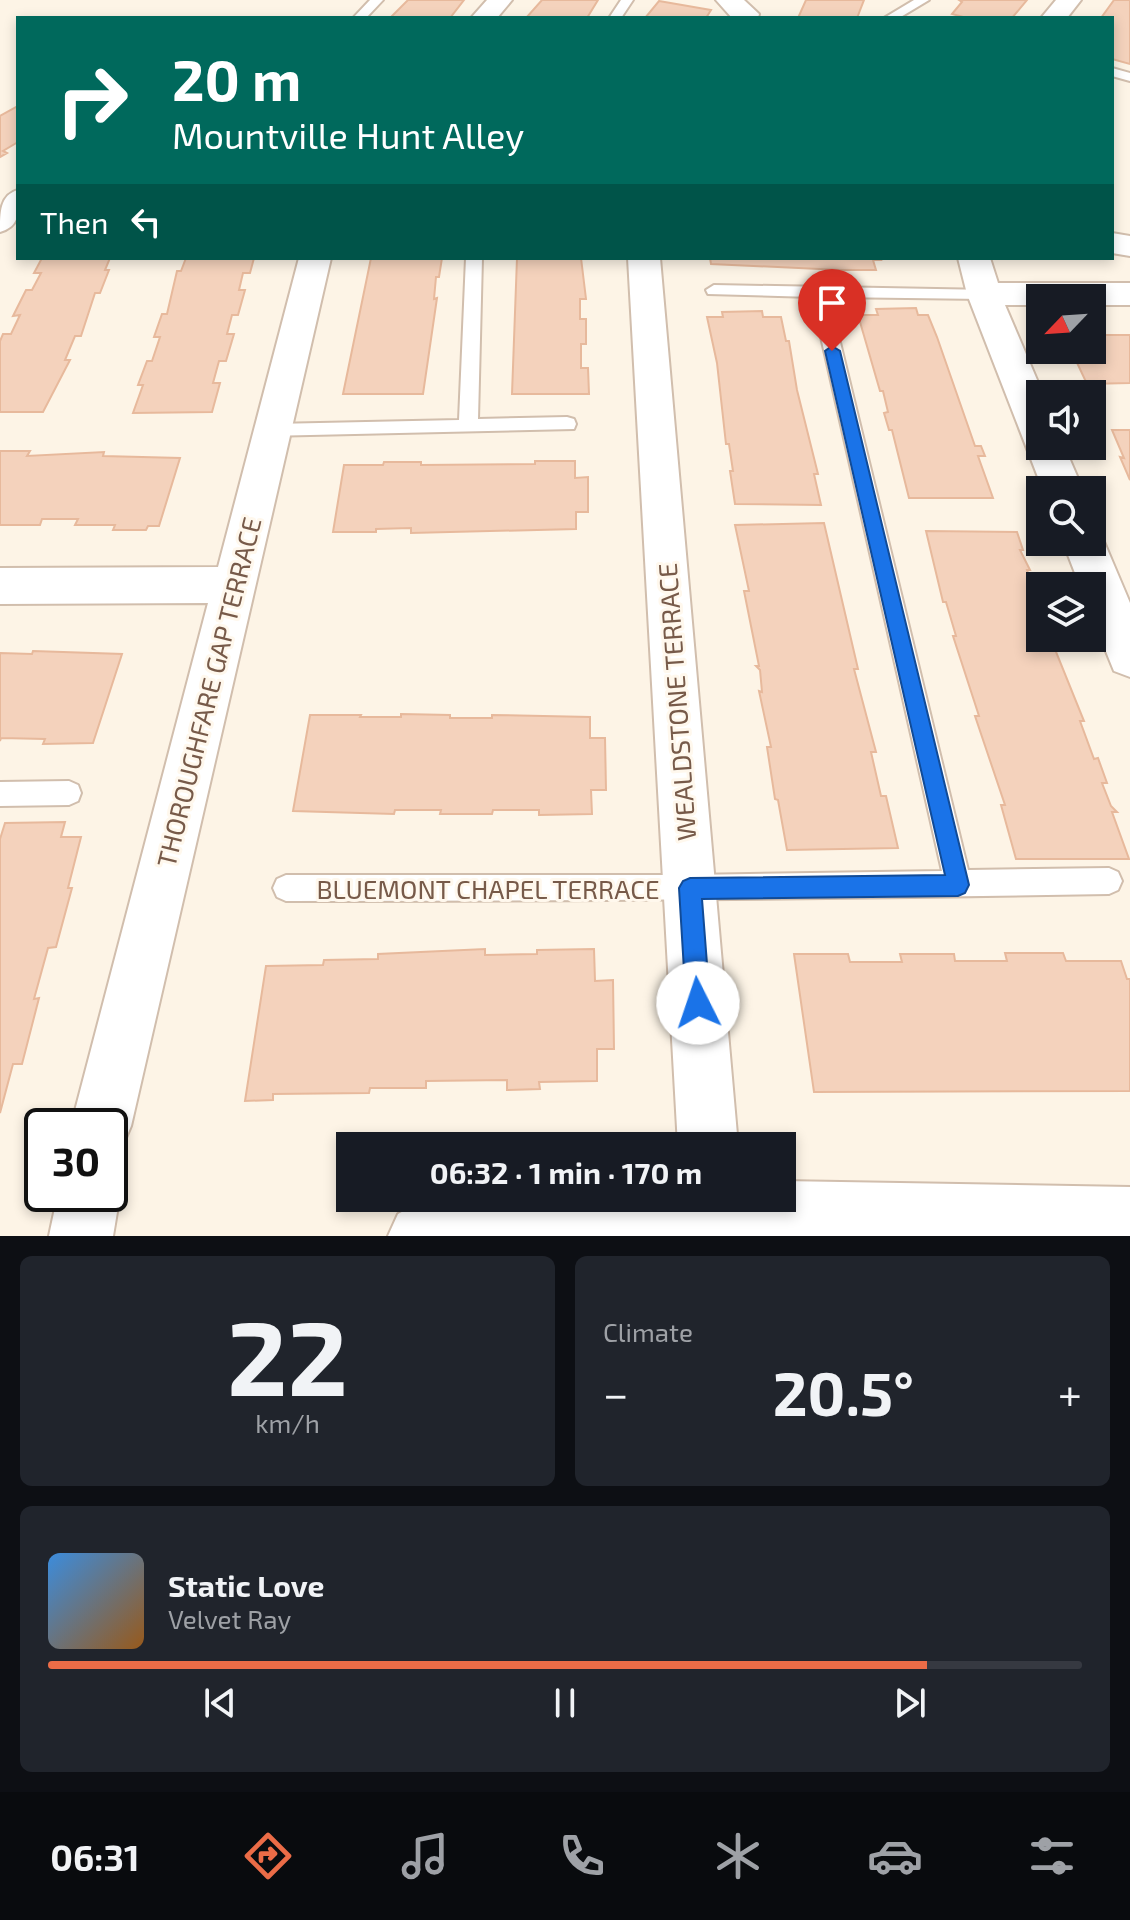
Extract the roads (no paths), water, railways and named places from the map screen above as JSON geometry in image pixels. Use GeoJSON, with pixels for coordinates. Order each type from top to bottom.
{"type":"FeatureCollection","features":[{"type":"Feature","properties":{"kind":"street"},"geometry":{"type":"LineString","coordinates":[[486,16],[500,0]]}},
{"type":"Feature","properties":{"kind":"street"},"geometry":{"type":"LineString","coordinates":[[728,0],[740,6],[746,16]]}},
{"type":"Feature","properties":{"kind":"street"},"geometry":{"type":"LineString","coordinates":[[1056,16],[1069,0]]}},
{"type":"Feature","properties":{"kind":"street"},"geometry":{"type":"LineString","coordinates":[[0,222],[16,202]]}},
{"type":"Feature","properties":{"kind":"street","name":"THOROUGHFARE GAP TERRACE"},"geometry":{"type":"LineString","coordinates":[[105,1108],[315,260]]}},
{"type":"Feature","properties":{"kind":"street","name":"WEALDSTONE TERRACE"},"geometry":{"type":"LineString","coordinates":[[644,260],[707,1132]]}},
{"type":"Feature","properties":{"kind":"street"},"geometry":{"type":"LineString","coordinates":[[975,260],[984,294],[1026,398]]}},
{"type":"Feature","properties":{"kind":"street"},"geometry":{"type":"LineString","coordinates":[[984,294],[1130,294]]}},
{"type":"Feature","properties":{"kind":"street"},"geometry":{"type":"LineString","coordinates":[[1090,556],[1130,657]]}},
{"type":"Feature","properties":{"kind":"street"},"geometry":{"type":"LineString","coordinates":[[0,586],[234,585]]}},
{"type":"Feature","properties":{"kind":"street"},"geometry":{"type":"LineString","coordinates":[[796,1208],[1130,1218]]}},
{"type":"Feature","properties":{"kind":"street"},"geometry":{"type":"LineString","coordinates":[[81,1236],[86,1212]]}},
{"type":"Feature","properties":{"kind":"street"},"geometry":{"type":"LineString","coordinates":[[420,1236],[465,1212]]}},
{"type":"Feature","properties":{"kind":"lane"},"geometry":{"type":"LineString","coordinates":[[361,16],[377,0]]}},
{"type":"Feature","properties":{"kind":"lane"},"geometry":{"type":"LineString","coordinates":[[894,16],[923,0]]}},
{"type":"Feature","properties":{"kind":"lane"},"geometry":{"type":"LineString","coordinates":[[909,8],[922,15]]}},
{"type":"Feature","properties":{"kind":"lane"},"geometry":{"type":"LineString","coordinates":[[468,426],[474,260]]}},
{"type":"Feature","properties":{"kind":"lane"},"geometry":{"type":"LineString","coordinates":[[714,290],[984,294]]}},
{"type":"Feature","properties":{"kind":"lane"},"geometry":{"type":"LineString","coordinates":[[819,291],[958,885]]}},
{"type":"Feature","properties":{"kind":"lane"},"geometry":{"type":"LineString","coordinates":[[273,431],[567,424]]}},
{"type":"Feature","properties":{"kind":"lane"},"geometry":{"type":"LineString","coordinates":[[0,794],[69,793]]}},
{"type":"Feature","properties":{"kind":"lane","name":"BLUEMONT CHAPEL TERRACE"},"geometry":{"type":"LineString","coordinates":[[286,888],[690,888],[1109,881]]}}]}
